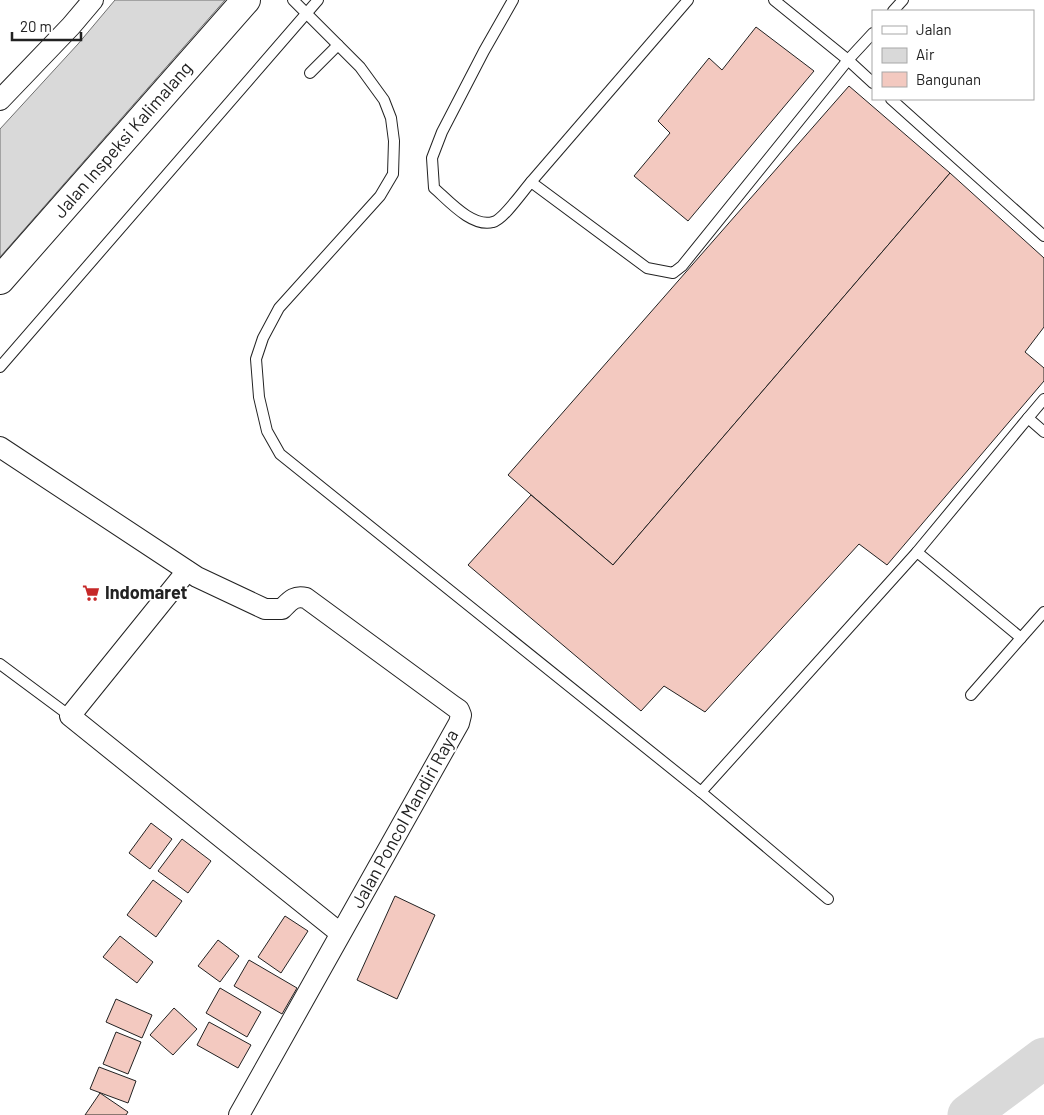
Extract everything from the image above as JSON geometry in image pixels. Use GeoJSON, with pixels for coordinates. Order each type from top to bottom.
{"type":"FeatureCollection","features":[{"type":"Feature","properties":{"kind":"main road","name":"Jalan Inspeksi Kalimalang"},"geometry":{"type":"LineString","coordinates":[[0,280],[246,0]]}},
{"type":"Feature","properties":{"kind":"street"},"geometry":{"type":"LineString","coordinates":[[0,100],[71,26],[93,0]]}},
{"type":"Feature","properties":{"kind":"street","name":"Jalan Poncol Mandiri Raya"},"geometry":{"type":"LineString","coordinates":[[0,447],[197,577],[265,609],[282,609],[292,599],[306,598],[459,710],[461,715],[459,723],[239,1115]]}},
{"type":"Feature","properties":{"kind":"street"},"geometry":{"type":"LineString","coordinates":[[187,571],[70,716],[340,933]]}},
{"type":"Feature","properties":{"kind":"lane"},"geometry":{"type":"LineString","coordinates":[[294,0],[360,67],[384,100],[391,118],[394,142],[392,174],[380,196],[279,308],[263,338],[256,359],[259,397],[267,431],[280,454],[701,792],[828,899]]}},
{"type":"Feature","properties":{"kind":"lane"},"geometry":{"type":"LineString","coordinates":[[0,367],[318,0]]}},
{"type":"Feature","properties":{"kind":"lane"},"geometry":{"type":"LineString","coordinates":[[513,0],[442,132],[432,158],[434,188],[468,218],[482,222],[494,222],[504,215],[688,0]]}},
{"type":"Feature","properties":{"kind":"lane"},"geometry":{"type":"LineString","coordinates":[[774,0],[848,60],[872,82]]}},
{"type":"Feature","properties":{"kind":"lane"},"geometry":{"type":"LineString","coordinates":[[894,10],[903,0]]}},
{"type":"Feature","properties":{"kind":"lane"},"geometry":{"type":"LineString","coordinates":[[531,182],[647,268],[673,273],[682,266],[848,60],[872,34]]}},
{"type":"Feature","properties":{"kind":"lane"},"geometry":{"type":"LineString","coordinates":[[310,73],[338,44]]}},
{"type":"Feature","properties":{"kind":"lane"},"geometry":{"type":"LineString","coordinates":[[892,100],[1044,236]]}},
{"type":"Feature","properties":{"kind":"lane"},"geometry":{"type":"LineString","coordinates":[[701,792],[917,552],[1044,399]]}},
{"type":"Feature","properties":{"kind":"lane"},"geometry":{"type":"LineString","coordinates":[[1028,418],[1044,432]]}},
{"type":"Feature","properties":{"kind":"lane"},"geometry":{"type":"LineString","coordinates":[[917,552],[1021,638]]}},
{"type":"Feature","properties":{"kind":"lane"},"geometry":{"type":"LineString","coordinates":[[972,695],[1044,612]]}},
{"type":"Feature","properties":{"kind":"lane"},"geometry":{"type":"LineString","coordinates":[[0,664],[70,716]]}},
{"type":"Feature","properties":{"kind":"water"},"geometry":{"type":"Polygon","coordinates":[[[115,0],[225,0],[0,257],[0,129],[78,44],[115,0]]]}},
{"type":"Feature","properties":{"kind":"building"},"geometry":{"type":"Polygon","coordinates":[[[756,27],[814,71],[688,221],[634,176],[670,133],[658,121],[709,58],[722,70],[756,27]]]}},
{"type":"Feature","properties":{"kind":"building"},"geometry":{"type":"Polygon","coordinates":[[[849,86],[950,173],[613,565],[508,475],[849,86]]]}},
{"type":"Feature","properties":{"kind":"building"},"geometry":{"type":"Polygon","coordinates":[[[950,173],[1044,258],[1044,327],[1025,352],[1044,368],[1044,381],[887,565],[859,544],[705,712],[664,686],[641,711],[468,565],[531,495],[613,565],[950,173]]]}},
{"type":"Feature","properties":{"kind":"building"},"geometry":{"type":"Polygon","coordinates":[[[151,823],[172,839],[150,869],[129,853],[151,823]]]}},
{"type":"Feature","properties":{"kind":"building"},"geometry":{"type":"Polygon","coordinates":[[[182,839],[211,861],[188,893],[158,871],[182,839]]]}},
{"type":"Feature","properties":{"kind":"building"},"geometry":{"type":"Polygon","coordinates":[[[153,880],[182,901],[156,937],[127,915],[153,880]]]}},
{"type":"Feature","properties":{"kind":"building"},"geometry":{"type":"Polygon","coordinates":[[[395,896],[435,915],[397,999],[357,980],[395,896]]]}},
{"type":"Feature","properties":{"kind":"building"},"geometry":{"type":"Polygon","coordinates":[[[285,916],[308,931],[281,973],[258,957],[285,916]]]}},
{"type":"Feature","properties":{"kind":"building"},"geometry":{"type":"Polygon","coordinates":[[[120,936],[153,962],[137,983],[103,957],[120,936]]]}},
{"type":"Feature","properties":{"kind":"building"},"geometry":{"type":"Polygon","coordinates":[[[218,940],[239,956],[220,982],[198,966],[218,940]]]}},
{"type":"Feature","properties":{"kind":"building"},"geometry":{"type":"Polygon","coordinates":[[[249,960],[297,988],[282,1014],[234,986],[249,960]]]}},
{"type":"Feature","properties":{"kind":"building"},"geometry":{"type":"Polygon","coordinates":[[[220,988],[261,1012],[247,1037],[206,1013],[220,988]]]}},
{"type":"Feature","properties":{"kind":"building"},"geometry":{"type":"Polygon","coordinates":[[[116,999],[152,1015],[142,1038],[106,1022],[116,999]]]}},
{"type":"Feature","properties":{"kind":"building"},"geometry":{"type":"Polygon","coordinates":[[[174,1008],[197,1029],[173,1055],[150,1035],[174,1008]]]}},
{"type":"Feature","properties":{"kind":"building"},"geometry":{"type":"Polygon","coordinates":[[[209,1022],[251,1045],[238,1068],[197,1045],[209,1022]]]}},
{"type":"Feature","properties":{"kind":"building"},"geometry":{"type":"Polygon","coordinates":[[[116,1032],[141,1042],[128,1074],[103,1064],[116,1032]]]}},
{"type":"Feature","properties":{"kind":"building"},"geometry":{"type":"Polygon","coordinates":[[[99,1067],[136,1081],[128,1103],[90,1089],[99,1067]]]}},
{"type":"Feature","properties":{"kind":"building"},"geometry":{"type":"Polygon","coordinates":[[[100,1093],[128,1112],[126,1115],[85,1115],[100,1093]]]}},
{"type":"Feature","properties":{"kind":"waterway"},"geometry":{"type":"LineString","coordinates":[[968,1115],[1044,1058]]}},
{"type":"Feature","properties":{"kind":"place","name":"Indomaret"},"geometry":{"type":"Point","coordinates":[91,593]}}]}
